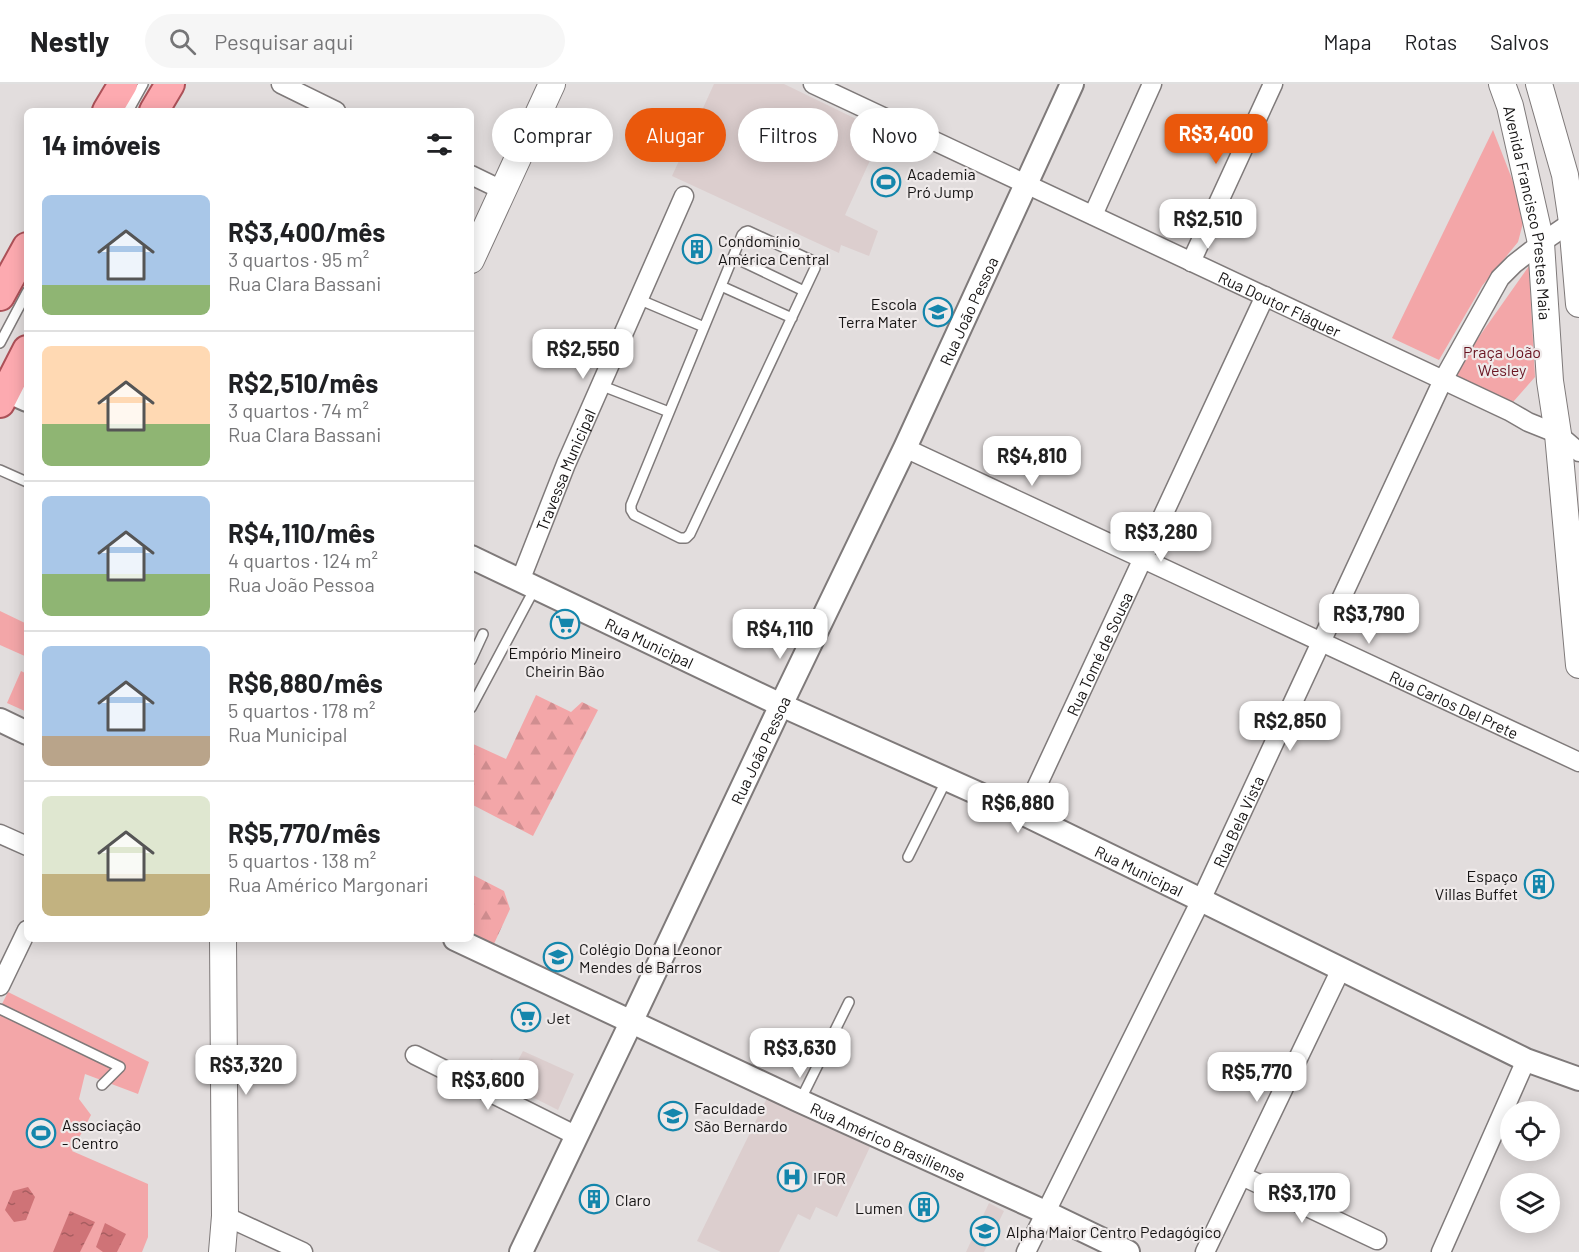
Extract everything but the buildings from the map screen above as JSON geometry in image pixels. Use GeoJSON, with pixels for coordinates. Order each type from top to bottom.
{"type":"FeatureCollection","features":[{"type":"Feature","properties":{"kind":"main road"},"geometry":{"type":"LineString","coordinates":[[109,108],[123,84]]}},
{"type":"Feature","properties":{"kind":"main road"},"geometry":{"type":"LineString","coordinates":[[156,108],[170,84]]}},
{"type":"Feature","properties":{"kind":"main road"},"geometry":{"type":"LineString","coordinates":[[474,253],[552,84]]}},
{"type":"Feature","properties":{"kind":"main road","name":"Avenida Francisco Prestes Maia"},"geometry":{"type":"LineString","coordinates":[[1502,84],[1510,106],[1540,243],[1550,381],[1558,434],[1579,665]]}},
{"type":"Feature","properties":{"kind":"main road"},"geometry":{"type":"LineString","coordinates":[[1539,84],[1576,219],[1579,304]]}},
{"type":"Feature","properties":{"kind":"main road"},"geometry":{"type":"LineString","coordinates":[[0,296],[24,252]]}},
{"type":"Feature","properties":{"kind":"main road"},"geometry":{"type":"LineString","coordinates":[[8,396],[24,357]]}},
{"type":"Feature","properties":{"kind":"main road"},"geometry":{"type":"LineString","coordinates":[[222,1252],[236,1064],[223,942]]}},
{"type":"Feature","properties":{"kind":"street"},"geometry":{"type":"LineString","coordinates":[[281,84],[330,108]]}},
{"type":"Feature","properties":{"kind":"street","name":"Rua Doutor Fláquer"},"geometry":{"type":"LineString","coordinates":[[813,84],[1509,411],[1528,422],[1558,434],[1579,452]]}},
{"type":"Feature","properties":{"kind":"street","name":"Rua João Pessoa"},"geometry":{"type":"LineString","coordinates":[[521,1252],[905,448],[1072,84]]}},
{"type":"Feature","properties":{"kind":"street"},"geometry":{"type":"LineString","coordinates":[[1093,215],[1152,84]]}},
{"type":"Feature","properties":{"kind":"street"},"geometry":{"type":"LineString","coordinates":[[1191,262],[1273,84]]}},
{"type":"Feature","properties":{"kind":"street"},"geometry":{"type":"LineString","coordinates":[[474,176],[502,190]]}},
{"type":"Feature","properties":{"kind":"street","name":"Travessa Municipal"},"geometry":{"type":"LineString","coordinates":[[527,584],[566,464],[684,196]]}},
{"type":"Feature","properties":{"kind":"street","name":"Rua Bela Vista"},"geometry":{"type":"LineString","coordinates":[[1026,1252],[1201,900],[1443,380],[1500,278],[1540,243],[1576,219]]}},
{"type":"Feature","properties":{"kind":"street","name":"Rua Tomé de Sousa"},"geometry":{"type":"LineString","coordinates":[[1024,814],[1265,296]]}},
{"type":"Feature","properties":{"kind":"street","name":"Rua Carlos Del Prete"},"geometry":{"type":"LineString","coordinates":[[905,448],[1579,762]]}},
{"type":"Feature","properties":{"kind":"street","name":"Rua Municipal"},"geometry":{"type":"LineString","coordinates":[[474,558],[781,705],[1024,814],[1526,1060],[1579,1079]]}},
{"type":"Feature","properties":{"kind":"street"},"geometry":{"type":"LineString","coordinates":[[0,720],[24,732]]}},
{"type":"Feature","properties":{"kind":"street"},"geometry":{"type":"LineString","coordinates":[[0,834],[24,845]]}},
{"type":"Feature","properties":{"kind":"street"},"geometry":{"type":"LineString","coordinates":[[0,986],[24,936]]}},
{"type":"Feature","properties":{"kind":"street","name":"Rua Américo Brasiliense"},"geometry":{"type":"LineString","coordinates":[[461,942],[631,1023],[1128,1252]]}},
{"type":"Feature","properties":{"kind":"street"},"geometry":{"type":"LineString","coordinates":[[1205,1252],[1341,969]]}},
{"type":"Feature","properties":{"kind":"street"},"geometry":{"type":"LineString","coordinates":[[415,1055],[578,1136]]}},
{"type":"Feature","properties":{"kind":"street"},"geometry":{"type":"LineString","coordinates":[[1442,1252],[1526,1060]]}},
{"type":"Feature","properties":{"kind":"street"},"geometry":{"type":"LineString","coordinates":[[1242,1176],[1377,1240]]}},
{"type":"Feature","properties":{"kind":"street"},"geometry":{"type":"LineString","coordinates":[[225,1216],[303,1252]]}},
{"type":"Feature","properties":{"kind":"lane"},"geometry":{"type":"LineString","coordinates":[[130,108],[144,84]]}},
{"type":"Feature","properties":{"kind":"lane"},"geometry":{"type":"LineString","coordinates":[[748,231],[811,260],[815,268],[690,534],[686,538],[680,538],[634,515],[631,505],[733,257],[742,235],[748,231]]}},
{"type":"Feature","properties":{"kind":"lane"},"geometry":{"type":"LineString","coordinates":[[733,257],[804,291]]}},
{"type":"Feature","properties":{"kind":"lane"},"geometry":{"type":"LineString","coordinates":[[721,285],[792,318]]}},
{"type":"Feature","properties":{"kind":"lane"},"geometry":{"type":"LineString","coordinates":[[0,343],[24,298]]}},
{"type":"Feature","properties":{"kind":"lane"},"geometry":{"type":"LineString","coordinates":[[638,299],[704,327]]}},
{"type":"Feature","properties":{"kind":"lane"},"geometry":{"type":"LineString","coordinates":[[600,385],[669,412]]}},
{"type":"Feature","properties":{"kind":"lane"},"geometry":{"type":"LineString","coordinates":[[0,470],[24,481]]}},
{"type":"Feature","properties":{"kind":"lane"},"geometry":{"type":"LineString","coordinates":[[474,701],[527,584]]}},
{"type":"Feature","properties":{"kind":"lane"},"geometry":{"type":"LineString","coordinates":[[474,654],[483,634]]}},
{"type":"Feature","properties":{"kind":"lane"},"geometry":{"type":"LineString","coordinates":[[908,857],[946,779]]}},
{"type":"Feature","properties":{"kind":"lane"},"geometry":{"type":"LineString","coordinates":[[800,1101],[849,1002]]}},
{"type":"Feature","properties":{"kind":"lane"},"geometry":{"type":"LineString","coordinates":[[0,1009],[120,1067],[102,1085]]}},
{"type":"Feature","properties":{"kind":"shaded area"},"geometry":{"type":"Polygon","coordinates":[[[714,84],[784,84],[834,108],[738,108],[738,162],[838,162],[838,110],[850,116],[850,162],[869,162],[845,215],[878,231],[869,256],[841,245],[839,253],[672,176],[678,162],[726,162],[726,108],[703,108],[714,84]]]}},
{"type":"Feature","properties":{"kind":"shaded area"},"geometry":{"type":"Polygon","coordinates":[[[523,1051],[574,1074],[558,1110],[485,1073],[491,1059],[514,1068],[523,1051]]]}},
{"type":"Feature","properties":{"kind":"shaded area","name":"IFOR"},"geometry":{"type":"Polygon","coordinates":[[[767,1098],[870,1147],[837,1217],[816,1207],[810,1220],[798,1214],[779,1252],[721,1252],[697,1241],[767,1098]]]}},
{"type":"Feature","properties":{"kind":"shaded area","name":"Alpha Maior Centro Pedagógico"},"geometry":{"type":"Polygon","coordinates":[[[989,1203],[1004,1211],[984,1252],[966,1252],[989,1203]]]}},
{"type":"Feature","properties":{"kind":"green space"},"geometry":{"type":"Polygon","coordinates":[[[1493,130],[1519,197],[1523,223],[1518,242],[1482,286],[1439,360],[1392,338],[1493,130]]]}},
{"type":"Feature","properties":{"kind":"green space","name":"Praça João Wesley"},"geometry":{"type":"Polygon","coordinates":[[[1529,266],[1535,377],[1513,402],[1452,375],[1529,266]]]}},
{"type":"Feature","properties":{"kind":"green space"},"geometry":{"type":"Polygon","coordinates":[[[0,611],[24,623],[24,656],[0,645],[0,611]]]}},
{"type":"Feature","properties":{"kind":"green space"},"geometry":{"type":"Polygon","coordinates":[[[21,671],[24,672],[24,711],[7,703],[21,671]]]}},
{"type":"Feature","properties":{"kind":"green space"},"geometry":{"type":"Polygon","coordinates":[[[536,695],[571,712],[582,702],[598,710],[533,836],[474,806],[474,744],[506,759],[536,695]]]}},
{"type":"Feature","properties":{"kind":"green space"},"geometry":{"type":"Polygon","coordinates":[[[474,876],[504,891],[510,909],[493,946],[474,936],[474,876]]]}},
{"type":"Feature","properties":{"kind":"green space","name":"Associação - Centro"},"geometry":{"type":"Polygon","coordinates":[[[8,992],[149,1062],[138,1094],[85,1074],[79,1099],[91,1115],[72,1151],[148,1184],[148,1237],[142,1252],[0,1252],[0,1008],[8,992]]]}},
{"type":"Feature","properties":{"kind":"water"},"geometry":{"type":"Polygon","coordinates":[[[28,1187],[35,1197],[26,1220],[14,1222],[5,1210],[13,1191],[28,1187]]]}},
{"type":"Feature","properties":{"kind":"water"},"geometry":{"type":"Polygon","coordinates":[[[70,1211],[95,1222],[80,1252],[53,1252],[70,1211]]]}},
{"type":"Feature","properties":{"kind":"water"},"geometry":{"type":"Polygon","coordinates":[[[105,1223],[126,1234],[117,1252],[103,1252],[96,1247],[105,1223]]]}},
{"type":"Feature","properties":{"kind":"place","name":"Academia Pró Jump"},"geometry":{"type":"Point","coordinates":[886,182]}},
{"type":"Feature","properties":{"kind":"place","name":"Condomínio América Central"},"geometry":{"type":"Point","coordinates":[697,249]}},
{"type":"Feature","properties":{"kind":"place","name":"Escola Terra Mater"},"geometry":{"type":"Point","coordinates":[938,312]}},
{"type":"Feature","properties":{"kind":"place","name":"Empório Mineiro Cheirin Bão"},"geometry":{"type":"Point","coordinates":[565,624]}},
{"type":"Feature","properties":{"kind":"place","name":"Espaço Villas Buffet"},"geometry":{"type":"Point","coordinates":[1539,884]}},
{"type":"Feature","properties":{"kind":"place","name":"Colégio Dona Leonor Mendes de Barros"},"geometry":{"type":"Point","coordinates":[558,957]}},
{"type":"Feature","properties":{"kind":"place","name":"Jet"},"geometry":{"type":"Point","coordinates":[526,1017]}},
{"type":"Feature","properties":{"kind":"place","name":"Faculdade São Bernardo"},"geometry":{"type":"Point","coordinates":[673,1116]}},
{"type":"Feature","properties":{"kind":"place","name":"Associação - Centro"},"geometry":{"type":"Point","coordinates":[41,1133]}},
{"type":"Feature","properties":{"kind":"place","name":"IFOR"},"geometry":{"type":"Point","coordinates":[792,1177]}},
{"type":"Feature","properties":{"kind":"place","name":"Claro"},"geometry":{"type":"Point","coordinates":[594,1199]}},
{"type":"Feature","properties":{"kind":"place","name":"Lumen"},"geometry":{"type":"Point","coordinates":[924,1207]}},
{"type":"Feature","properties":{"kind":"place","name":"Alpha Maior Centro Pedagógico"},"geometry":{"type":"Point","coordinates":[985,1231]}}]}
